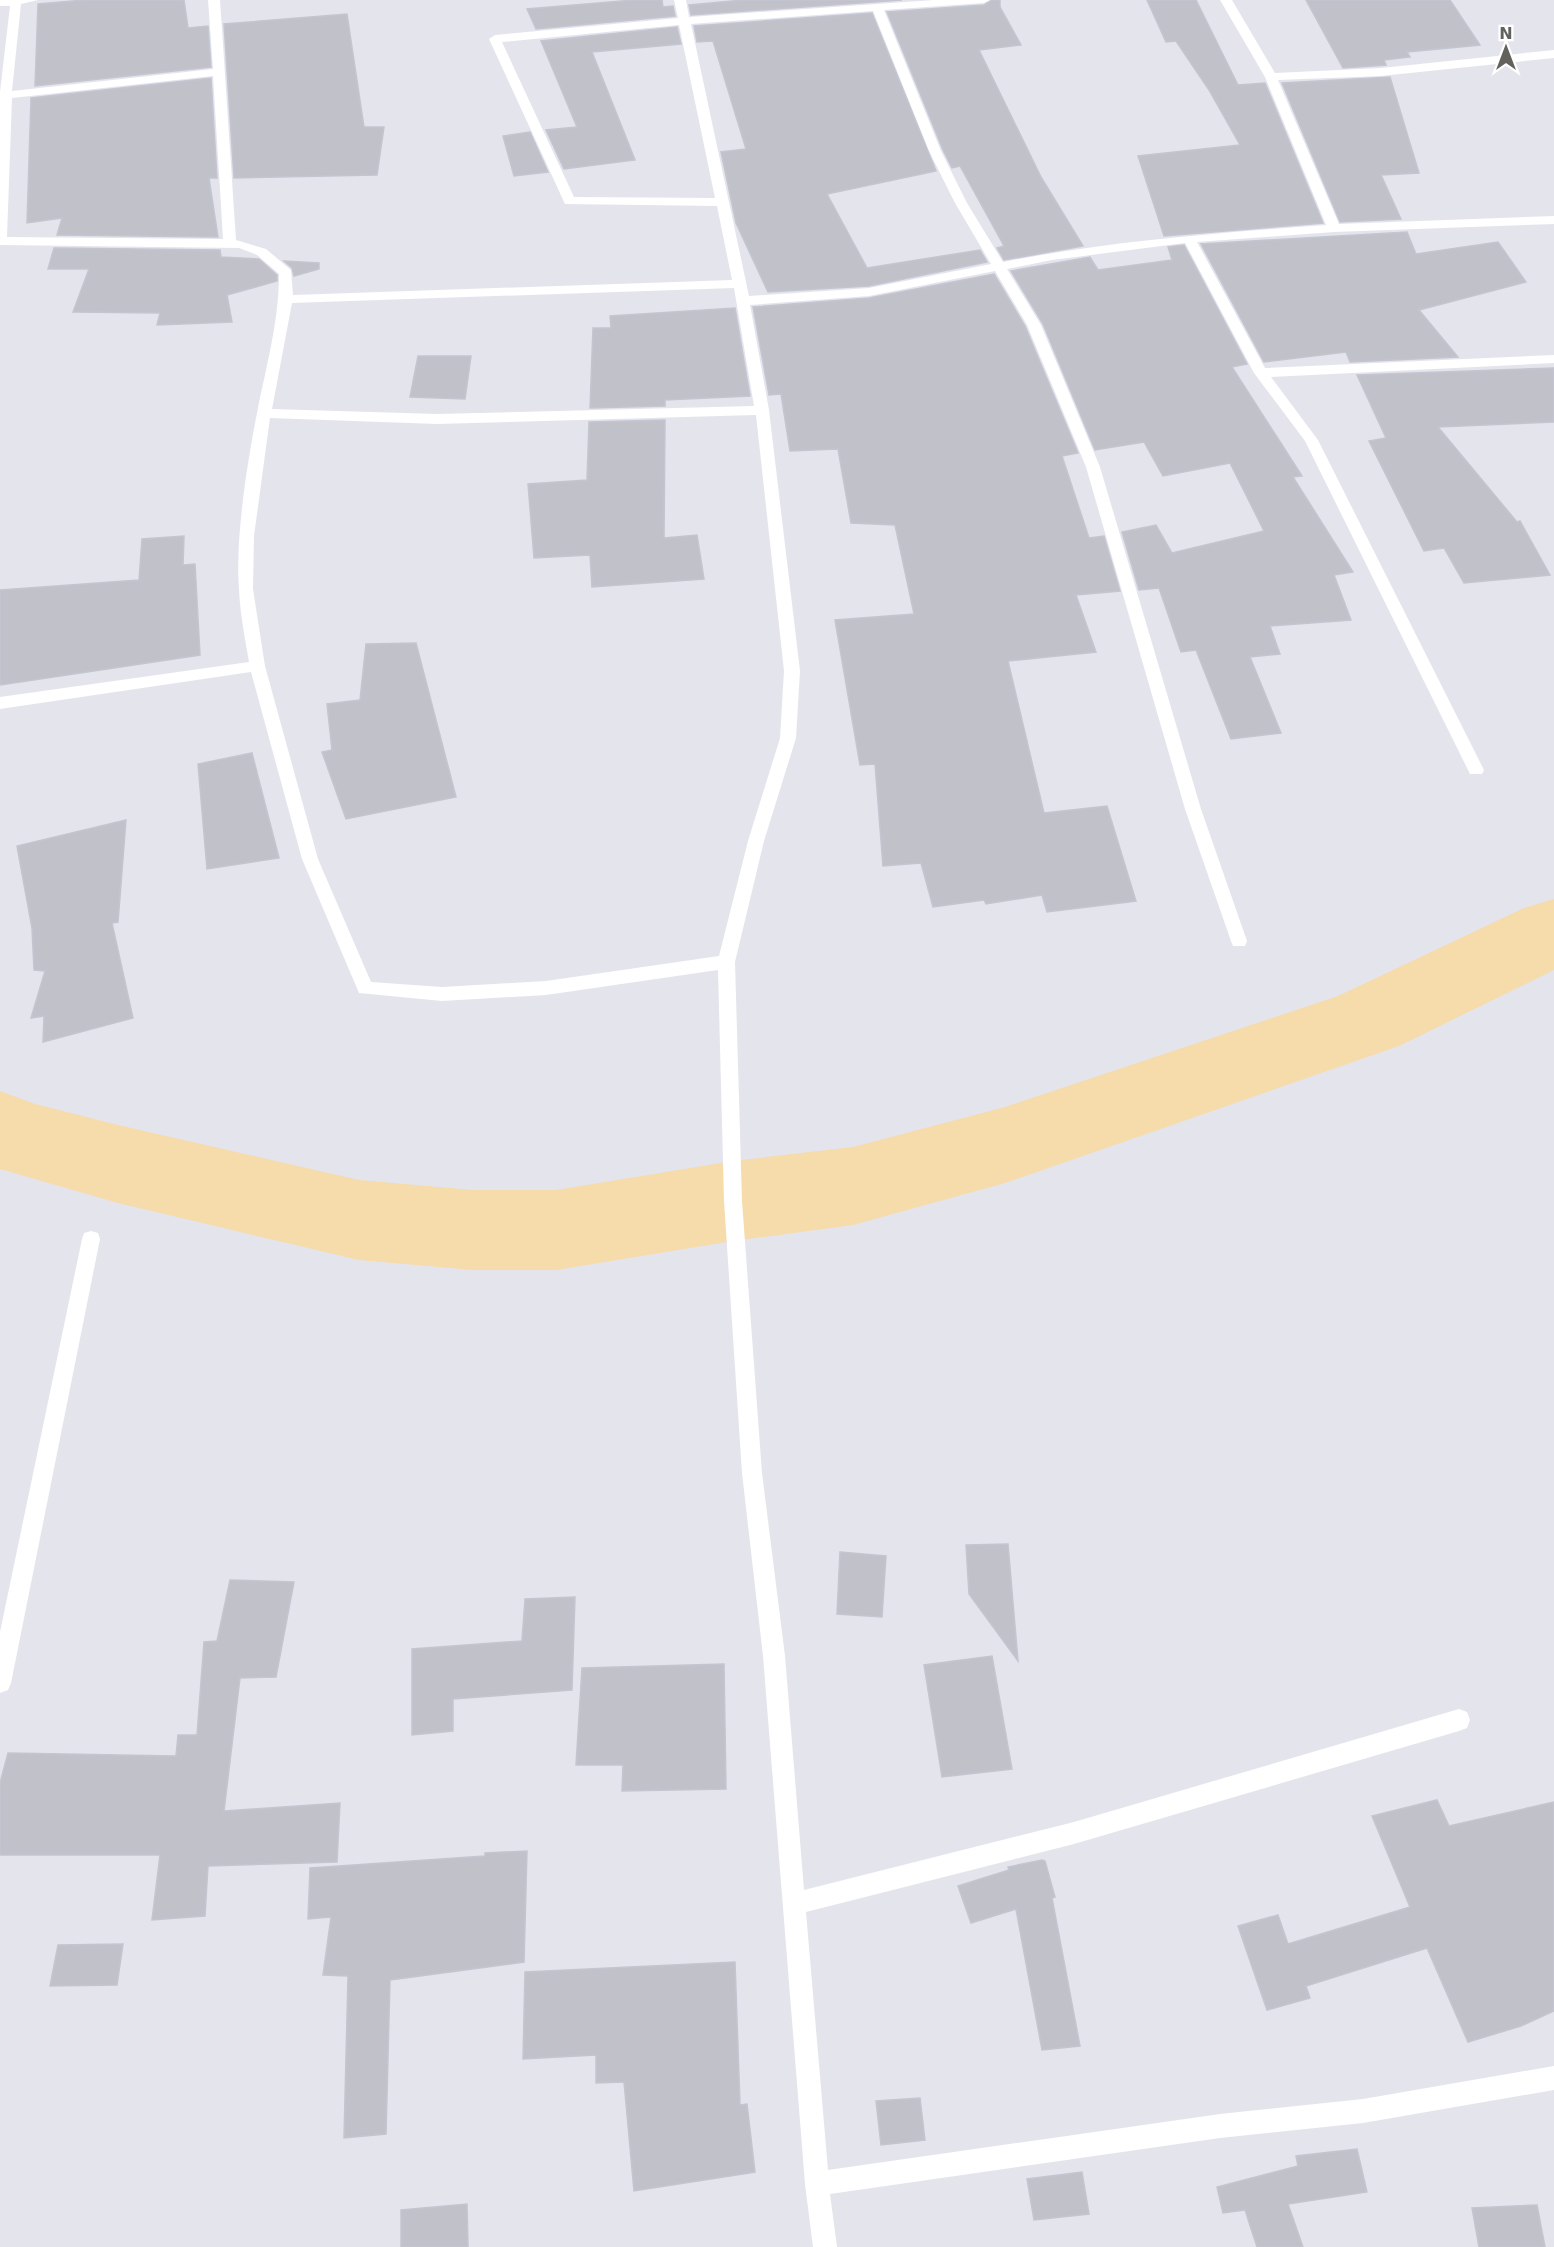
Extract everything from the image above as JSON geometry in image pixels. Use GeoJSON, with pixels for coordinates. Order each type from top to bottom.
{"type":"FeatureCollection","features":[{"type":"Feature","properties":{"kind":"street"},"geometry":{"type":"LineString","coordinates":[[0,3],[32,0]]}},
{"type":"Feature","properties":{"kind":"street"},"geometry":{"type":"LineString","coordinates":[[214,0],[230,243]]}},
{"type":"Feature","properties":{"kind":"street"},"geometry":{"type":"LineString","coordinates":[[680,0],[723,202],[762,410],[792,671],[788,738],[756,841],[726,962],[733,1201],[751,1462],[774,1656],[817,2184],[825,2247]]}},
{"type":"Feature","properties":{"kind":"street"},"geometry":{"type":"LineString","coordinates":[[723,202],[569,201],[495,39],[683,21],[984,0]]}},
{"type":"Feature","properties":{"kind":"street"},"geometry":{"type":"LineString","coordinates":[[1226,0],[1271,77],[1334,228]]}},
{"type":"Feature","properties":{"kind":"street"},"geometry":{"type":"LineString","coordinates":[[16,1],[3,96],[0,241],[133,244],[244,243],[263,251],[286,273],[286,298],[274,373],[264,413],[247,536],[246,589],[257,666],[310,859],[365,988],[442,994],[546,988],[726,962]]}},
{"type":"Feature","properties":{"kind":"street"},"geometry":{"type":"LineString","coordinates":[[877,8],[935,151],[961,203],[1034,325],[1093,467],[1193,809],[1239,940]]}},
{"type":"Feature","properties":{"kind":"street"},"geometry":{"type":"LineString","coordinates":[[1271,77],[1381,72],[1554,54]]}},
{"type":"Feature","properties":{"kind":"street"},"geometry":{"type":"LineString","coordinates":[[3,96],[217,72]]}},
{"type":"Feature","properties":{"kind":"street"},"geometry":{"type":"LineString","coordinates":[[286,298],[868,292],[1052,256],[1189,239],[1334,228],[1554,220]]}},
{"type":"Feature","properties":{"kind":"street"},"geometry":{"type":"LineString","coordinates":[[1189,239],[1261,373],[1311,440],[1476,770]]}},
{"type":"Feature","properties":{"kind":"street"},"geometry":{"type":"LineString","coordinates":[[1261,373],[1554,359]]}},
{"type":"Feature","properties":{"kind":"street"},"geometry":{"type":"LineString","coordinates":[[264,413],[437,418],[762,410]]}},
{"type":"Feature","properties":{"kind":"street"},"geometry":{"type":"LineString","coordinates":[[0,703],[257,666]]}},
{"type":"Feature","properties":{"kind":"street"},"geometry":{"type":"LineString","coordinates":[[0,1683],[91,1239]]}},
{"type":"Feature","properties":{"kind":"street"},"geometry":{"type":"LineString","coordinates":[[794,1904],[1074,1833],[1459,1720]]}},
{"type":"Feature","properties":{"kind":"street"},"geometry":{"type":"LineString","coordinates":[[817,2184],[1220,2126],[1363,2111],[1554,2078]]}},
{"type":"Feature","properties":{"kind":"building"},"geometry":{"type":"Polygon","coordinates":[[[84,0],[184,0],[188,28],[208,26],[211,67],[35,86],[38,4],[84,0]]]}},
{"type":"Feature","properties":{"kind":"building"},"geometry":{"type":"Polygon","coordinates":[[[634,0],[662,0],[663,7],[673,6],[675,16],[536,29],[527,9],[634,0]]]}},
{"type":"Feature","properties":{"kind":"building"},"geometry":{"type":"Polygon","coordinates":[[[743,0],[902,0],[691,15],[689,5],[743,0]]]}},
{"type":"Feature","properties":{"kind":"building"},"geometry":{"type":"Polygon","coordinates":[[[992,0],[1000,0],[1000,7],[1021,45],[979,50],[1041,177],[1083,246],[1004,260],[997,248],[1004,246],[960,166],[952,168],[943,150],[887,12],[984,5],[992,0]]]}},
{"type":"Feature","properties":{"kind":"building"},"geometry":{"type":"Polygon","coordinates":[[[1147,0],[1196,0],[1238,85],[1265,83],[1323,223],[1164,236],[1138,156],[1240,145],[1209,90],[1176,41],[1166,42],[1147,0]]]}},
{"type":"Feature","properties":{"kind":"building"},"geometry":{"type":"Polygon","coordinates":[[[1306,0],[1450,0],[1480,45],[1407,52],[1410,57],[1384,60],[1386,65],[1343,68],[1306,0]]]}},
{"type":"Feature","properties":{"kind":"building"},"geometry":{"type":"Polygon","coordinates":[[[872,13],[936,171],[827,194],[867,268],[980,250],[987,262],[869,286],[768,292],[736,223],[721,152],[746,149],[713,41],[697,42],[694,26],[872,13]]]}},
{"type":"Feature","properties":{"kind":"building"},"geometry":{"type":"Polygon","coordinates":[[[347,14],[364,127],[384,127],[377,175],[234,178],[224,24],[347,14]]]}},
{"type":"Feature","properties":{"kind":"building"},"geometry":{"type":"Polygon","coordinates":[[[677,27],[681,44],[592,52],[635,160],[564,169],[546,130],[577,127],[541,41],[677,27]]]}},
{"type":"Feature","properties":{"kind":"building"},"geometry":{"type":"Polygon","coordinates":[[[1390,77],[1419,173],[1381,175],[1401,219],[1340,222],[1282,83],[1390,77]]]}},
{"type":"Feature","properties":{"kind":"building"},"geometry":{"type":"Polygon","coordinates":[[[211,78],[217,178],[209,178],[218,237],[57,235],[62,218],[27,223],[31,98],[211,78]]]}},
{"type":"Feature","properties":{"kind":"building"},"geometry":{"type":"Polygon","coordinates":[[[530,132],[548,172],[514,176],[503,136],[530,132]]]}},
{"type":"Feature","properties":{"kind":"building"},"geometry":{"type":"Polygon","coordinates":[[[1407,232],[1416,254],[1498,242],[1526,282],[1419,310],[1458,357],[1350,362],[1346,352],[1264,362],[1201,244],[1407,232]]]}},
{"type":"Feature","properties":{"kind":"building"},"geometry":{"type":"Polygon","coordinates":[[[1184,245],[1247,364],[1232,367],[1302,476],[1293,477],[1353,572],[1334,575],[1351,620],[1270,626],[1280,654],[1250,657],[1281,733],[1231,739],[1196,650],[1181,652],[1159,588],[1139,590],[1122,532],[1156,525],[1172,553],[1264,531],[1230,463],[1163,476],[1144,442],[1095,450],[1043,324],[1011,271],[1090,257],[1098,270],[1172,260],[1168,247],[1184,245]]]}},
{"type":"Feature","properties":{"kind":"building"},"geometry":{"type":"Polygon","coordinates":[[[54,248],[220,250],[221,257],[259,259],[277,275],[277,281],[227,295],[232,322],[157,325],[160,313],[73,312],[89,269],[48,269],[54,248]]]}},
{"type":"Feature","properties":{"kind":"building"},"geometry":{"type":"Polygon","coordinates":[[[284,261],[319,263],[319,269],[294,276],[292,268],[284,261]]]}},
{"type":"Feature","properties":{"kind":"building"},"geometry":{"type":"Polygon","coordinates":[[[994,274],[1025,326],[1078,453],[1062,456],[1089,538],[1104,536],[1120,591],[1076,595],[1096,652],[1008,661],[1044,813],[1107,806],[1136,901],[1047,912],[1042,895],[986,904],[984,900],[933,907],[921,863],[883,866],[875,764],[860,765],[835,620],[914,614],[895,525],[851,523],[838,449],[790,451],[781,394],[769,395],[753,307],[869,298],[994,274]]]}},
{"type":"Feature","properties":{"kind":"building"},"geometry":{"type":"Polygon","coordinates":[[[735,308],[750,396],[665,400],[665,406],[590,408],[593,328],[611,328],[610,316],[735,308]]]}},
{"type":"Feature","properties":{"kind":"building"},"geometry":{"type":"Polygon","coordinates":[[[418,356],[471,356],[465,399],[410,397],[418,356]]]}},
{"type":"Feature","properties":{"kind":"building"},"geometry":{"type":"Polygon","coordinates":[[[1554,368],[1554,422],[1438,427],[1517,522],[1520,521],[1550,575],[1464,583],[1444,548],[1424,551],[1369,441],[1386,438],[1357,375],[1554,368]]]}},
{"type":"Feature","properties":{"kind":"building"},"geometry":{"type":"Polygon","coordinates":[[[665,420],[664,538],[697,535],[704,579],[592,587],[590,555],[534,558],[528,484],[587,480],[589,422],[665,420]]]}},
{"type":"Feature","properties":{"kind":"building"},"geometry":{"type":"Polygon","coordinates":[[[184,536],[183,565],[195,564],[200,655],[0,685],[0,590],[139,580],[142,539],[184,536]]]}},
{"type":"Feature","properties":{"kind":"building"},"geometry":{"type":"Polygon","coordinates":[[[416,643],[456,797],[346,819],[322,752],[332,750],[327,704],[360,700],[366,644],[416,643]]]}},
{"type":"Feature","properties":{"kind":"building"},"geometry":{"type":"Polygon","coordinates":[[[252,753],[279,858],[207,869],[198,764],[252,753]]]}},
{"type":"Feature","properties":{"kind":"building"},"geometry":{"type":"Polygon","coordinates":[[[126,820],[118,922],[112,923],[133,1018],[43,1042],[44,1016],[31,1018],[45,971],[34,970],[32,928],[17,846],[126,820]]]}},
{"type":"Feature","properties":{"kind":"building"},"geometry":{"type":"Polygon","coordinates":[[[1008,1544],[1018,1661],[969,1594],[966,1545],[1008,1544]]]}},
{"type":"Feature","properties":{"kind":"building"},"geometry":{"type":"Polygon","coordinates":[[[840,1552],[886,1556],[882,1617],[837,1614],[840,1552]]]}},
{"type":"Feature","properties":{"kind":"building"},"geometry":{"type":"Polygon","coordinates":[[[230,1580],[294,1582],[276,1677],[240,1678],[224,1811],[340,1803],[337,1862],[208,1866],[205,1916],[152,1920],[160,1855],[0,1855],[0,1783],[8,1753],[176,1756],[178,1735],[197,1735],[204,1642],[217,1641],[230,1580]]]}},
{"type":"Feature","properties":{"kind":"building"},"geometry":{"type":"Polygon","coordinates":[[[575,1597],[572,1690],[453,1699],[453,1731],[412,1735],[412,1649],[522,1641],[525,1599],[575,1597]]]}},
{"type":"Feature","properties":{"kind":"building"},"geometry":{"type":"Polygon","coordinates":[[[992,1656],[1012,1769],[942,1777],[924,1665],[992,1656]]]}},
{"type":"Feature","properties":{"kind":"building"},"geometry":{"type":"Polygon","coordinates":[[[724,1664],[726,1789],[622,1791],[623,1765],[576,1765],[582,1668],[724,1664]]]}},
{"type":"Feature","properties":{"kind":"building"},"geometry":{"type":"Polygon","coordinates":[[[1437,1800],[1449,1826],[1554,1802],[1554,2011],[1521,2026],[1468,2042],[1427,1948],[1306,1986],[1310,1998],[1267,2010],[1238,1926],[1278,1915],[1288,1944],[1410,1907],[1372,1816],[1437,1800]]]}},
{"type":"Feature","properties":{"kind":"building"},"geometry":{"type":"Polygon","coordinates":[[[527,1851],[524,1962],[390,1980],[386,2134],[344,2138],[348,1976],[323,1975],[331,1917],[308,1919],[310,1868],[527,1851]]]}},
{"type":"Feature","properties":{"kind":"building"},"geometry":{"type":"Polygon","coordinates":[[[1045,1861],[1055,1897],[1052,1898],[1080,2046],[1042,2050],[1016,1909],[971,1923],[958,1886],[1009,1870],[1008,1867],[1045,1861]]]}},
{"type":"Feature","properties":{"kind":"building"},"geometry":{"type":"Polygon","coordinates":[[[123,1944],[117,1985],[50,1986],[58,1945],[123,1944]]]}},
{"type":"Feature","properties":{"kind":"building"},"geometry":{"type":"Polygon","coordinates":[[[735,1962],[740,2105],[747,2104],[755,2172],[634,2191],[624,2082],[596,2083],[596,2055],[523,2059],[525,1972],[735,1962]]]}},
{"type":"Feature","properties":{"kind":"building"},"geometry":{"type":"Polygon","coordinates":[[[920,2098],[925,2140],[881,2145],[876,2101],[920,2098]]]}},
{"type":"Feature","properties":{"kind":"building"},"geometry":{"type":"Polygon","coordinates":[[[1357,2149],[1367,2192],[1288,2204],[1303,2247],[1257,2247],[1245,2210],[1223,2213],[1217,2187],[1298,2166],[1296,2156],[1357,2149]]]}},
{"type":"Feature","properties":{"kind":"building"},"geometry":{"type":"Polygon","coordinates":[[[1082,2172],[1089,2214],[1034,2220],[1027,2179],[1082,2172]]]}},
{"type":"Feature","properties":{"kind":"building"},"geometry":{"type":"Polygon","coordinates":[[[467,2204],[468,2247],[401,2247],[401,2210],[467,2204]]]}},
{"type":"Feature","properties":{"kind":"building"},"geometry":{"type":"Polygon","coordinates":[[[1537,2205],[1545,2247],[1479,2247],[1472,2208],[1537,2205]]]}},
{"type":"Feature","properties":{"kind":"waterway"},"geometry":{"type":"LineString","coordinates":[[0,1129],[21,1138],[118,1164],[359,1220],[473,1230],[556,1230],[733,1201],[853,1186],[1005,1145],[1368,1021],[1554,932]]}}]}
